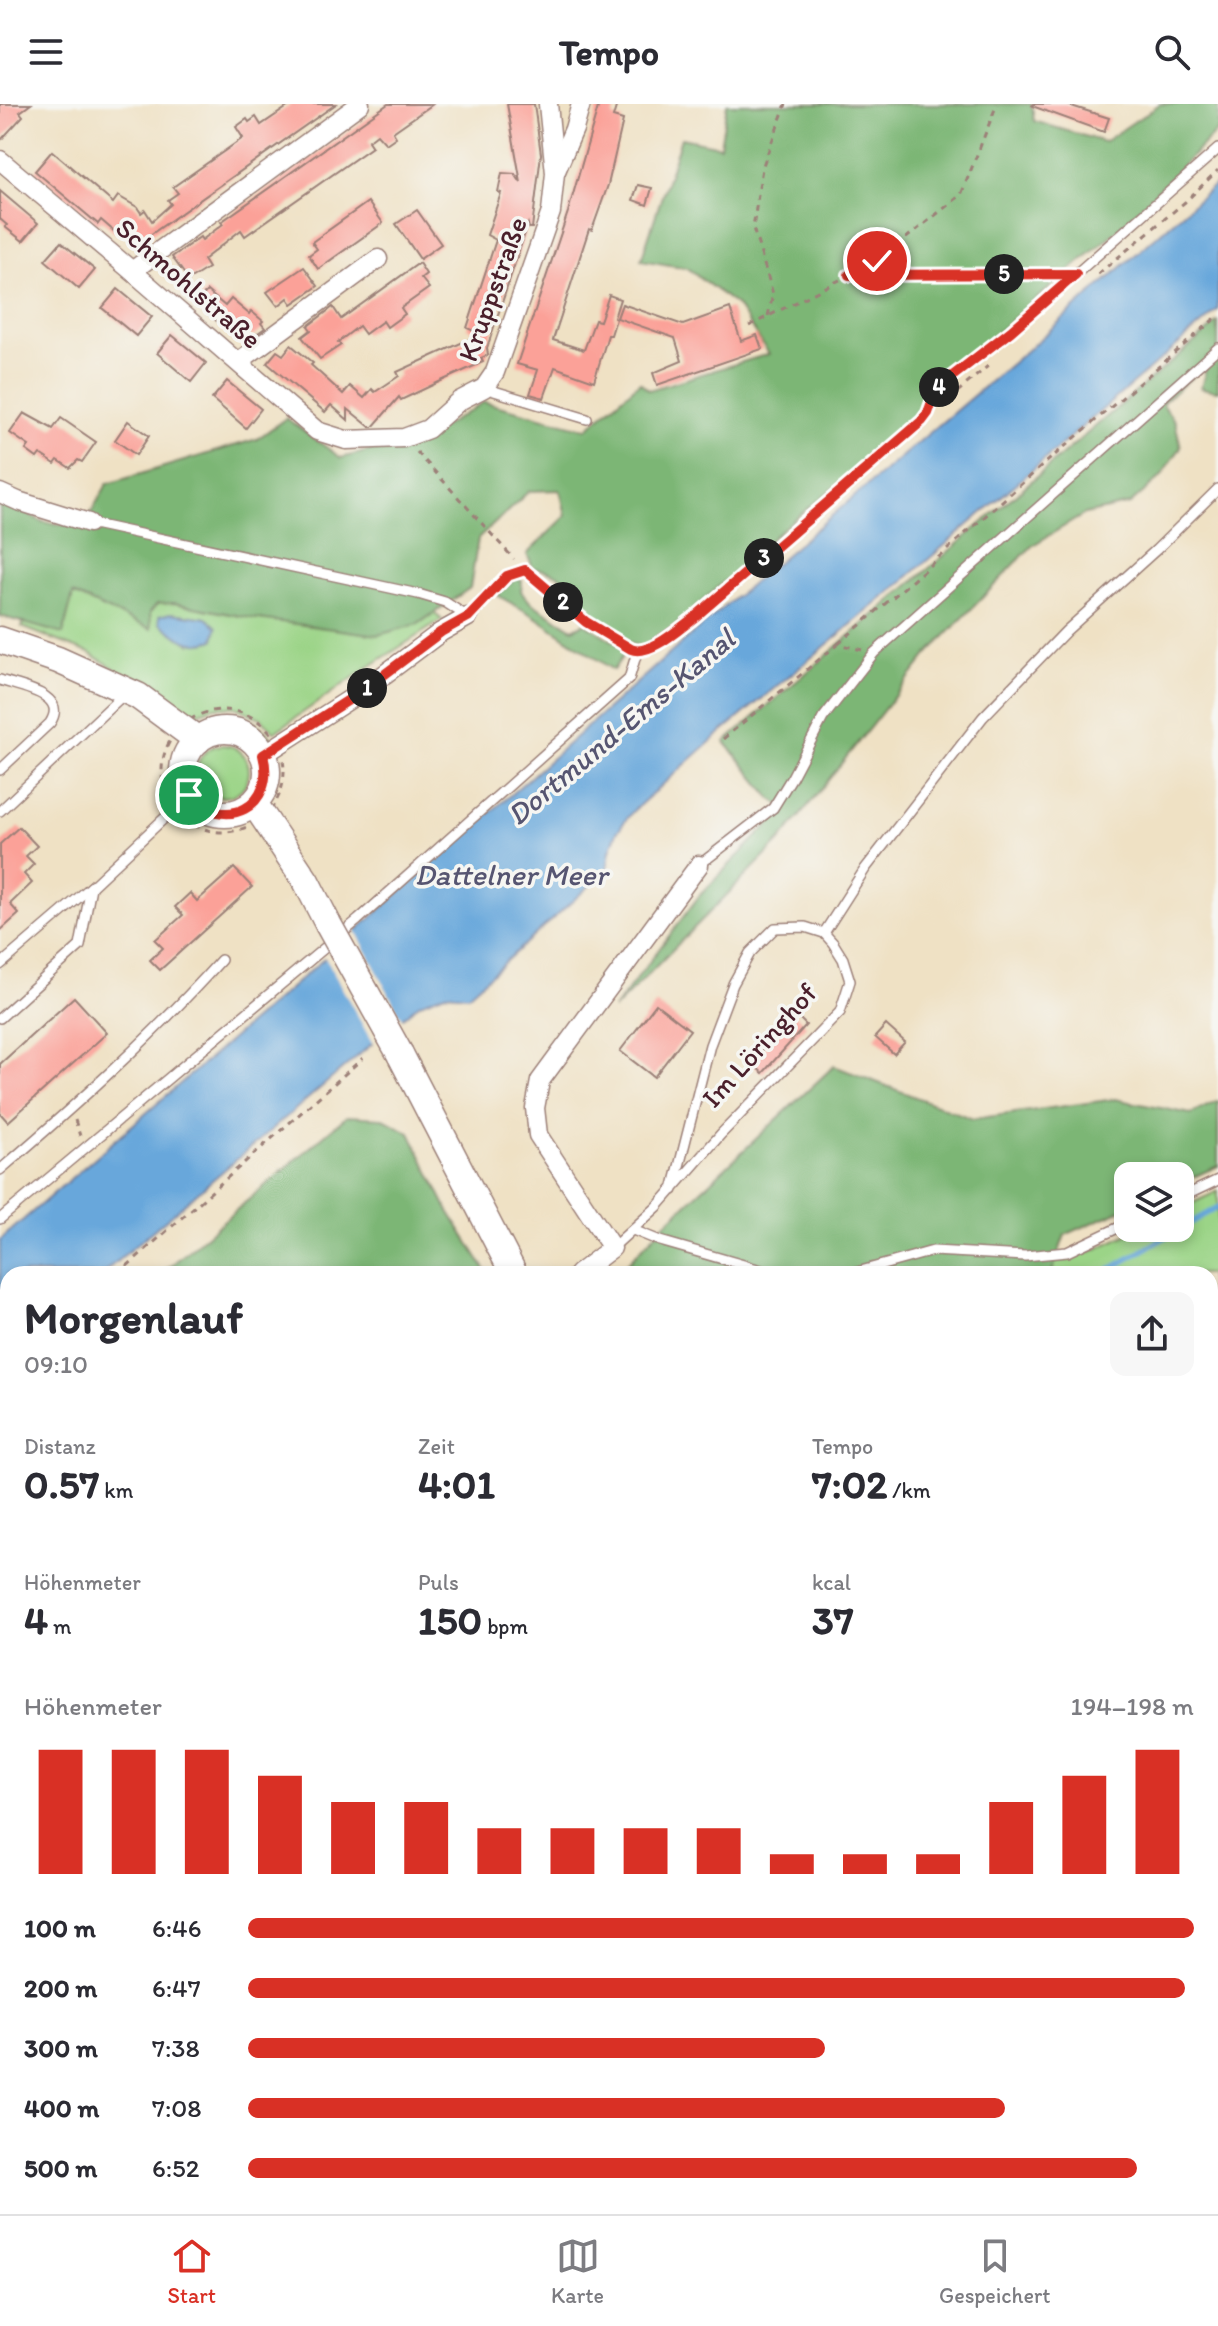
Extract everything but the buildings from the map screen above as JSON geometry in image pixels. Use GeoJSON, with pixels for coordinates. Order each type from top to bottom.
{"type":"FeatureCollection","features":[{"type":"Feature","properties":{"kind":"street"},"geometry":{"type":"LineString","coordinates":[[132,271],[360,104]]}},
{"type":"Feature","properties":{"kind":"street","name":"Kruppstraße"},"geometry":{"type":"LineString","coordinates":[[346,440],[404,438],[428,429],[459,401],[484,388],[495,372],[551,212],[555,173],[548,104]]}},
{"type":"Feature","properties":{"kind":"street"},"geometry":{"type":"LineString","coordinates":[[555,173],[581,104]]}},
{"type":"Feature","properties":{"kind":"street","name":"Schmohlstraße"},"geometry":{"type":"LineString","coordinates":[[0,160],[317,431],[346,440]]}},
{"type":"Feature","properties":{"kind":"street"},"geometry":{"type":"LineString","coordinates":[[238,362],[378,259]]}},
{"type":"Feature","properties":{"kind":"street"},"geometry":{"type":"LineString","coordinates":[[0,493],[89,523]]}},
{"type":"Feature","properties":{"kind":"street"},"geometry":{"type":"LineString","coordinates":[[468,617],[441,632],[361,692],[271,751],[258,810],[306,881],[510,1266]]}},
{"type":"Feature","properties":{"kind":"street"},"geometry":{"type":"LineString","coordinates":[[0,640],[58,660],[138,696],[184,740],[182,802],[213,813],[258,810]]}},
{"type":"Feature","properties":{"kind":"street"},"geometry":{"type":"LineString","coordinates":[[92,676],[184,740]]}},
{"type":"Feature","properties":{"kind":"street"},"geometry":{"type":"LineString","coordinates":[[184,740],[227,730],[242,734],[271,751]]}},
{"type":"Feature","properties":{"kind":"street"},"geometry":{"type":"LineString","coordinates":[[612,1248],[538,1135],[535,1108],[540,1081],[699,865]]}},
{"type":"Feature","properties":{"kind":"street","name":"Im Löringhof"},"geometry":{"type":"LineString","coordinates":[[588,1266],[612,1248]]}},
{"type":"Feature","properties":{"kind":"lane"},"geometry":{"type":"LineString","coordinates":[[89,523],[277,561],[418,594],[445,602],[468,617],[507,576],[525,570],[586,622],[637,652],[646,650],[695,617],[922,421],[937,388],[1011,331],[1218,149]]}},
{"type":"Feature","properties":{"kind":"lane"},"geometry":{"type":"LineString","coordinates":[[699,865],[773,808],[823,718],[874,653],[1218,348]]}},
{"type":"Feature","properties":{"kind":"lane"},"geometry":{"type":"LineString","coordinates":[[484,388],[587,419]]}},
{"type":"Feature","properties":{"kind":"lane"},"geometry":{"type":"LineString","coordinates":[[824,933],[865,869],[983,717],[1066,631],[1218,489]]}},
{"type":"Feature","properties":{"kind":"lane"},"geometry":{"type":"LineString","coordinates":[[0,1219],[358,920],[629,679],[637,652]]}},
{"type":"Feature","properties":{"kind":"lane"},"geometry":{"type":"LineString","coordinates":[[0,680],[40,693],[51,700],[56,710],[50,723],[0,770]]}},
{"type":"Feature","properties":{"kind":"lane"},"geometry":{"type":"LineString","coordinates":[[0,811],[121,697]]}},
{"type":"Feature","properties":{"kind":"lane"},"geometry":{"type":"LineString","coordinates":[[0,965],[91,887],[182,802]]}},
{"type":"Feature","properties":{"kind":"lane"},"geometry":{"type":"LineString","coordinates":[[0,1018],[80,946],[91,887]]}},
{"type":"Feature","properties":{"kind":"lane","name":"Im Löringhof"},"geometry":{"type":"LineString","coordinates":[[612,1248],[673,1190],[721,1134],[840,1012],[850,981],[843,959],[824,933],[805,927],[775,928],[750,953],[733,984],[710,1045],[673,1190]]}},
{"type":"Feature","properties":{"kind":"lane"},"geometry":{"type":"LineString","coordinates":[[0,1170],[71,1109],[221,960]]}},
{"type":"Feature","properties":{"kind":"lane"},"geometry":{"type":"LineString","coordinates":[[1194,1191],[1218,1180]]}},
{"type":"Feature","properties":{"kind":"lane"},"geometry":{"type":"LineString","coordinates":[[633,1230],[747,1266]]}},
{"type":"Feature","properties":{"kind":"lane"},"geometry":{"type":"LineString","coordinates":[[879,1266],[933,1251],[1025,1256],[1067,1252],[1114,1230]]}},
{"type":"Feature","properties":{"kind":"path"},"geometry":{"type":"LineString","coordinates":[[768,316],[773,294],[753,228],[762,168],[786,104]]}},
{"type":"Feature","properties":{"kind":"path"},"geometry":{"type":"LineString","coordinates":[[749,326],[877,261],[961,195],[997,104]]}},
{"type":"Feature","properties":{"kind":"path"},"geometry":{"type":"LineString","coordinates":[[849,275],[1076,274]]}},
{"type":"Feature","properties":{"kind":"path"},"geometry":{"type":"LineString","coordinates":[[723,739],[913,580],[1218,316]]}},
{"type":"Feature","properties":{"kind":"path"},"geometry":{"type":"LineString","coordinates":[[404,438],[525,570]]}},
{"type":"Feature","properties":{"kind":"path"},"geometry":{"type":"LineString","coordinates":[[838,644],[874,653]]}},
{"type":"Feature","properties":{"kind":"path"},"geometry":{"type":"LineString","coordinates":[[213,710],[231,710],[262,723],[271,751],[286,770],[274,806],[258,810],[252,826],[236,833],[212,832],[187,822],[182,802],[167,794],[163,758],[184,740],[193,716],[213,710]]}},
{"type":"Feature","properties":{"kind":"path"},"geometry":{"type":"LineString","coordinates":[[127,1266],[363,1058]]}},
{"type":"Feature","properties":{"kind":"path"},"geometry":{"type":"LineString","coordinates":[[71,1109],[85,1149]]}},
{"type":"Feature","properties":{"kind":"green space"},"geometry":{"type":"Polygon","coordinates":[[[727,104],[1032,104],[1034,121],[1104,142],[1160,104],[1218,104],[1218,130],[1121,227],[937,384],[919,419],[781,530],[663,637],[645,647],[634,645],[586,619],[582,598],[570,583],[553,573],[533,568],[527,554],[566,516],[560,490],[529,491],[478,539],[470,588],[418,624],[378,635],[251,618],[174,603],[157,604],[150,612],[151,629],[73,594],[63,634],[0,616],[0,500],[43,522],[83,527],[107,484],[257,439],[286,418],[341,458],[428,436],[484,402],[586,429],[640,382],[649,390],[769,354],[737,306],[687,268],[641,260],[681,138],[720,146],[727,104]]]}},
{"type":"Feature","properties":{"kind":"green space"},"geometry":{"type":"Polygon","coordinates":[[[1218,322],[1218,391],[1201,388],[1207,364],[1162,403],[1175,422],[1181,447],[1160,478],[1130,504],[1085,514],[1033,545],[928,654],[780,841],[613,1010],[700,895],[784,809],[771,798],[725,742],[1218,322]]]}},
{"type":"Feature","properties":{"kind":"green space"},"geometry":{"type":"Polygon","coordinates":[[[516,578],[522,581],[521,591],[530,602],[573,629],[584,623],[627,650],[613,670],[534,616],[497,595],[516,578]]]}},
{"type":"Feature","properties":{"kind":"green space"},"geometry":{"type":"Polygon","coordinates":[[[73,594],[150,628],[150,612],[157,603],[299,623],[418,624],[434,613],[442,620],[275,732],[261,718],[235,707],[214,707],[189,716],[89,653],[22,627],[25,621],[63,633],[73,594]],[[170,613],[160,623],[191,644],[207,618],[170,613]]]}},
{"type":"Feature","properties":{"kind":"green space"},"geometry":{"type":"Polygon","coordinates":[[[219,712],[249,719],[273,739],[260,738],[235,723],[191,722],[219,712]]]}},
{"type":"Feature","properties":{"kind":"green space"},"geometry":{"type":"Polygon","coordinates":[[[223,745],[242,752],[249,771],[242,790],[223,797],[204,790],[197,771],[204,752],[223,745]]]}},
{"type":"Feature","properties":{"kind":"green space"},"geometry":{"type":"Polygon","coordinates":[[[834,1066],[973,1119],[1115,1099],[1191,1114],[1218,1101],[1218,1166],[1194,1177],[1194,1162],[1114,1162],[1114,1213],[1065,1235],[1054,1266],[625,1266],[666,1223],[834,1066]]]}},
{"type":"Feature","properties":{"kind":"green space"},"geometry":{"type":"Polygon","coordinates":[[[347,1116],[382,1118],[410,1133],[447,1208],[483,1266],[170,1266],[347,1116]]]}},
{"type":"Feature","properties":{"kind":"green space"},"geometry":{"type":"Polygon","coordinates":[[[1218,1191],[1218,1266],[1054,1266],[1055,1262],[1114,1241],[1194,1242],[1194,1202],[1218,1191]]]}},
{"type":"Feature","properties":{"kind":"water","name":"Dattelner Meer"},"geometry":{"type":"Polygon","coordinates":[[[1218,182],[1218,310],[894,589],[718,735],[632,812],[617,832],[607,870],[468,995],[445,993],[420,1003],[111,1266],[0,1266],[0,1240],[691,635],[1032,346],[1218,182]]]}},
{"type":"Feature","properties":{"kind":"water"},"geometry":{"type":"Polygon","coordinates":[[[170,613],[207,618],[217,627],[214,640],[191,643],[179,637],[160,623],[159,616],[170,613]]]}},
{"type":"Feature","properties":{"kind":"pier"},"geometry":{"type":"Polygon","coordinates":[[[354,927],[404,1022],[374,1046],[323,954],[354,927]]]}},
{"type":"Feature","properties":{"kind":"waterway"},"geometry":{"type":"LineString","coordinates":[[1116,1266],[1218,1207]]}},
{"type":"Feature","properties":{"kind":"route"},"geometry":{"type":"LineString","coordinates":[[189,795],[199,806],[213,813],[241,811],[254,803],[266,781],[263,755],[361,692],[441,632],[468,617],[507,576],[525,570],[586,622],[631,649],[637,652],[646,650],[662,641],[695,617],[922,421],[937,388],[1011,331],[1076,274],[849,275],[877,261]]}},
{"type":"Feature","properties":{"kind":"water label","name":"Dortmund-Ems-Kanal"},"geometry":{"type":"Point","coordinates":[621,727]}}]}
